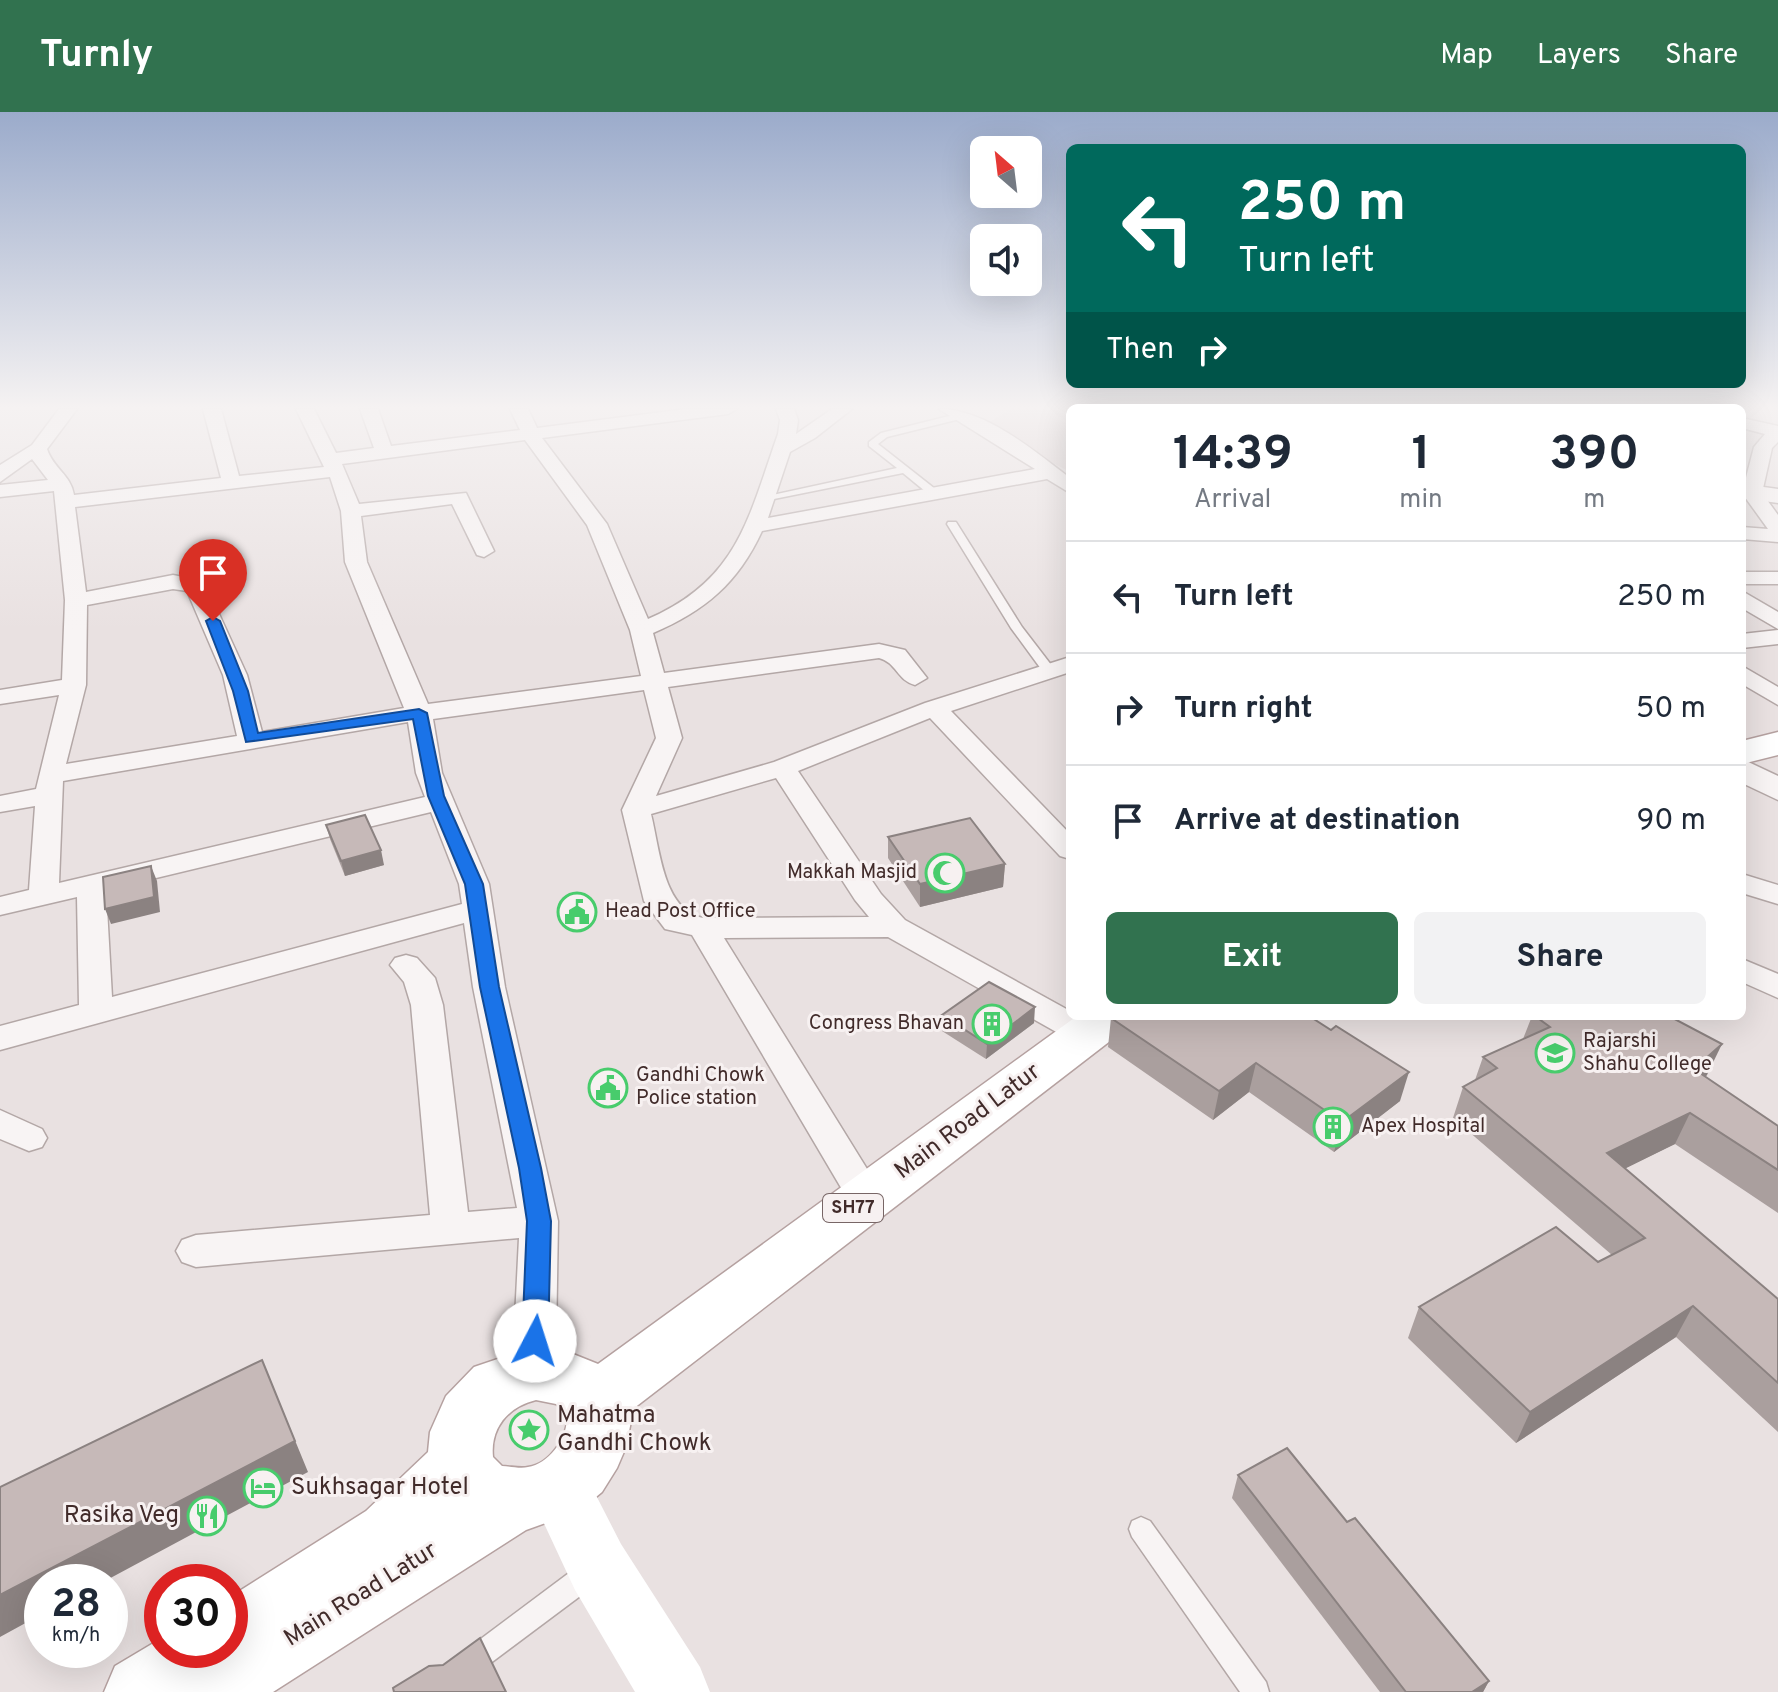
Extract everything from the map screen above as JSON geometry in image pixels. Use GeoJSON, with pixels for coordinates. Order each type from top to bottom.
{"type":"FeatureCollection","features":[{"type":"Feature","properties":{"kind":"main road"},"geometry":{"type":"LineString","coordinates":[[1746,752],[1778,743]]}},
{"type":"Feature","properties":{"kind":"main road","name":"Main Road Latur"},"geometry":{"type":"LineString","coordinates":[[596,1401],[1098,1025]]}},
{"type":"Feature","properties":{"kind":"main road"},"geometry":{"type":"LineString","coordinates":[[511,1483],[576,1475],[597,1446],[600,1434],[596,1401],[577,1382],[558,1374],[536,1373],[513,1378],[492,1389],[475,1405],[462,1426],[458,1445],[511,1483],[598,1567],[675,1692]]}},
{"type":"Feature","properties":{"kind":"main road","name":"Main Road Latur"},"geometry":{"type":"LineString","coordinates":[[248,1626],[390,1534],[511,1483]]}},
{"type":"Feature","properties":{"kind":"main road","name":"Main Road Latur"},"geometry":{"type":"LineString","coordinates":[[206,1692],[511,1483]]}},
{"type":"Feature","properties":{"kind":"main road"},"geometry":{"type":"LineString","coordinates":[[141,1692],[180,1668]]}},
{"type":"Feature","properties":{"kind":"street"},"geometry":{"type":"LineString","coordinates":[[44,896],[49,785],[74,685],[76,600],[64,493],[56,483]]}},
{"type":"Feature","properties":{"kind":"street"},"geometry":{"type":"LineString","coordinates":[[0,491],[64,493],[220,483]]}},
{"type":"Feature","properties":{"kind":"street"},"geometry":{"type":"LineString","coordinates":[[340,483],[351,511],[356,562],[419,713],[429,773],[474,884],[476,910],[539,1221],[535,1341],[513,1378]]}},
{"type":"Feature","properties":{"kind":"street"},"geometry":{"type":"LineString","coordinates":[[566,483],[580,497],[597,524],[641,630],[657,681],[669,738],[636,810],[659,901],[676,922],[703,928],[894,927]]}},
{"type":"Feature","properties":{"kind":"street"},"geometry":{"type":"LineString","coordinates":[[641,630],[676,615],[723,581],[753,527],[770,483]]}},
{"type":"Feature","properties":{"kind":"street"},"geometry":{"type":"LineString","coordinates":[[753,527],[995,483]]}},
{"type":"Feature","properties":{"kind":"street"},"geometry":{"type":"LineString","coordinates":[[1747,492],[1778,496]]}},
{"type":"Feature","properties":{"kind":"street"},"geometry":{"type":"LineString","coordinates":[[1747,492],[1778,529]]}},
{"type":"Feature","properties":{"kind":"street"},"geometry":{"type":"LineString","coordinates":[[351,511],[459,497],[484,551]]}},
{"type":"Feature","properties":{"kind":"street"},"geometry":{"type":"LineString","coordinates":[[1746,533],[1778,536]]}},
{"type":"Feature","properties":{"kind":"street"},"geometry":{"type":"LineString","coordinates":[[1746,578],[1778,578]]}},
{"type":"Feature","properties":{"kind":"street"},"geometry":{"type":"LineString","coordinates":[[76,600],[173,582],[196,586],[235,675],[251,739]]}},
{"type":"Feature","properties":{"kind":"street"},"geometry":{"type":"LineString","coordinates":[[1746,601],[1778,622]]}},
{"type":"Feature","properties":{"kind":"street"},"geometry":{"type":"LineString","coordinates":[[1746,641],[1778,637]]}},
{"type":"Feature","properties":{"kind":"street"},"geometry":{"type":"LineString","coordinates":[[0,804],[49,785],[251,739],[419,713],[879,651],[897,655],[915,678]]}},
{"type":"Feature","properties":{"kind":"street"},"geometry":{"type":"LineString","coordinates":[[636,810],[783,768],[934,708],[1059,667]]}},
{"type":"Feature","properties":{"kind":"street"},"geometry":{"type":"LineString","coordinates":[[1746,676],[1778,698]]}},
{"type":"Feature","properties":{"kind":"street"},"geometry":{"type":"LineString","coordinates":[[0,697],[74,685]]}},
{"type":"Feature","properties":{"kind":"street"},"geometry":{"type":"LineString","coordinates":[[934,708],[1066,846]]}},
{"type":"Feature","properties":{"kind":"street"},"geometry":{"type":"LineString","coordinates":[[783,768],[870,900],[894,927],[1066,1010]]}},
{"type":"Feature","properties":{"kind":"street"},"geometry":{"type":"LineString","coordinates":[[1746,771],[1778,790]]}},
{"type":"Feature","properties":{"kind":"street"},"geometry":{"type":"LineString","coordinates":[[0,906],[440,802]]}},
{"type":"Feature","properties":{"kind":"street"},"geometry":{"type":"LineString","coordinates":[[1746,884],[1778,895]]}},
{"type":"Feature","properties":{"kind":"street"},"geometry":{"type":"LineString","coordinates":[[91,885],[96,1010]]}},
{"type":"Feature","properties":{"kind":"street"},"geometry":{"type":"LineString","coordinates":[[0,1038],[476,910]]}},
{"type":"Feature","properties":{"kind":"street"},"geometry":{"type":"LineString","coordinates":[[703,928],[866,1198]]}},
{"type":"Feature","properties":{"kind":"street"},"geometry":{"type":"LineString","coordinates":[[406,965],[419,978],[427,1005],[451,1229]]}},
{"type":"Feature","properties":{"kind":"street"},"geometry":{"type":"LineString","coordinates":[[1746,971],[1778,987]]}},
{"type":"Feature","properties":{"kind":"street"},"geometry":{"type":"LineString","coordinates":[[196,1251],[539,1221]]}},
{"type":"Feature","properties":{"kind":"lane"},"geometry":{"type":"LineString","coordinates":[[764,498],[840,483]]}},
{"type":"Feature","properties":{"kind":"lane"},"geometry":{"type":"LineString","coordinates":[[920,483],[935,494]]}},
{"type":"Feature","properties":{"kind":"lane"},"geometry":{"type":"LineString","coordinates":[[952,524],[1017,628],[1059,667]]}},
{"type":"Feature","properties":{"kind":"lane"},"geometry":{"type":"LineString","coordinates":[[1141,1529],[1256,1692]]}},
{"type":"Feature","properties":{"kind":"lane"},"geometry":{"type":"LineString","coordinates":[[455,1674],[598,1567]]}},
{"type":"Feature","properties":{"kind":"building"},"geometry":{"type":"Polygon","coordinates":[[[365,815],[381,850],[341,861],[326,825],[365,815]]]}},
{"type":"Feature","properties":{"kind":"building"},"geometry":{"type":"Polygon","coordinates":[[[970,818],[1005,864],[920,884],[888,837],[970,818]]]}},
{"type":"Feature","properties":{"kind":"building"},"geometry":{"type":"Polygon","coordinates":[[[151,866],[154,897],[105,909],[103,877],[151,866]]]}},
{"type":"Feature","properties":{"kind":"building"},"geometry":{"type":"Polygon","coordinates":[[[989,982],[1035,1007],[987,1044],[942,1015],[989,982]]]}},
{"type":"Feature","properties":{"kind":"building"},"geometry":{"type":"Polygon","coordinates":[[[1114,1020],[1315,1020],[1331,1030],[1336,1026],[1409,1072],[1342,1122],[1256,1063],[1219,1091],[1114,1020]]]}},
{"type":"Feature","properties":{"kind":"building"},"geometry":{"type":"Polygon","coordinates":[[[1540,1020],[1677,1020],[1722,1044],[1694,1069],[1778,1126],[1778,1170],[1690,1113],[1607,1153],[1778,1299],[1778,1383],[1693,1306],[1530,1412],[1419,1307],[1556,1227],[1598,1262],[1645,1238],[1463,1087],[1497,1068],[1483,1057],[1550,1027],[1540,1020]]]}},
{"type":"Feature","properties":{"kind":"building"},"geometry":{"type":"Polygon","coordinates":[[[262,1360],[295,1441],[59,1564],[24,1564],[24,1582],[0,1595],[0,1487],[262,1360]]]}},
{"type":"Feature","properties":{"kind":"building"},"geometry":{"type":"Polygon","coordinates":[[[1287,1448],[1347,1522],[1355,1518],[1489,1681],[1472,1692],[1406,1692],[1238,1475],[1287,1448]]]}},
{"type":"Feature","properties":{"kind":"building"},"geometry":{"type":"Polygon","coordinates":[[[480,1638],[506,1692],[394,1692],[393,1688],[429,1666],[443,1665],[480,1638]]]}},
{"type":"Feature","properties":{"kind":"place","name":"Makkah Masjid"},"geometry":{"type":"Point","coordinates":[945,873]}},
{"type":"Feature","properties":{"kind":"place","name":"Head Post Office"},"geometry":{"type":"Point","coordinates":[577,912]}},
{"type":"Feature","properties":{"kind":"place","name":"Congress Bhavan"},"geometry":{"type":"Point","coordinates":[992,1024]}},
{"type":"Feature","properties":{"kind":"place","name":"Rajarshi Shahu College"},"geometry":{"type":"Point","coordinates":[1555,1053]}},
{"type":"Feature","properties":{"kind":"place","name":"Gandhi Chowk Police station"},"geometry":{"type":"Point","coordinates":[608,1088]}},
{"type":"Feature","properties":{"kind":"place","name":"Apex Hospital"},"geometry":{"type":"Point","coordinates":[1333,1127]}},
{"type":"Feature","properties":{"kind":"place","name":"Mahatma Gandhi Chowk"},"geometry":{"type":"Point","coordinates":[529,1430]}},
{"type":"Feature","properties":{"kind":"place","name":"Sukhsagar Hotel"},"geometry":{"type":"Point","coordinates":[263,1488]}},
{"type":"Feature","properties":{"kind":"place","name":"Rasika Veg"},"geometry":{"type":"Point","coordinates":[207,1516]}},
{"type":"Feature","properties":{"kind":"route"},"geometry":{"type":"LineString","coordinates":[[213,621],[235,675],[251,739],[419,713],[436,796],[474,884],[489,987],[530,1168],[539,1221],[535,1341]]}}]}
